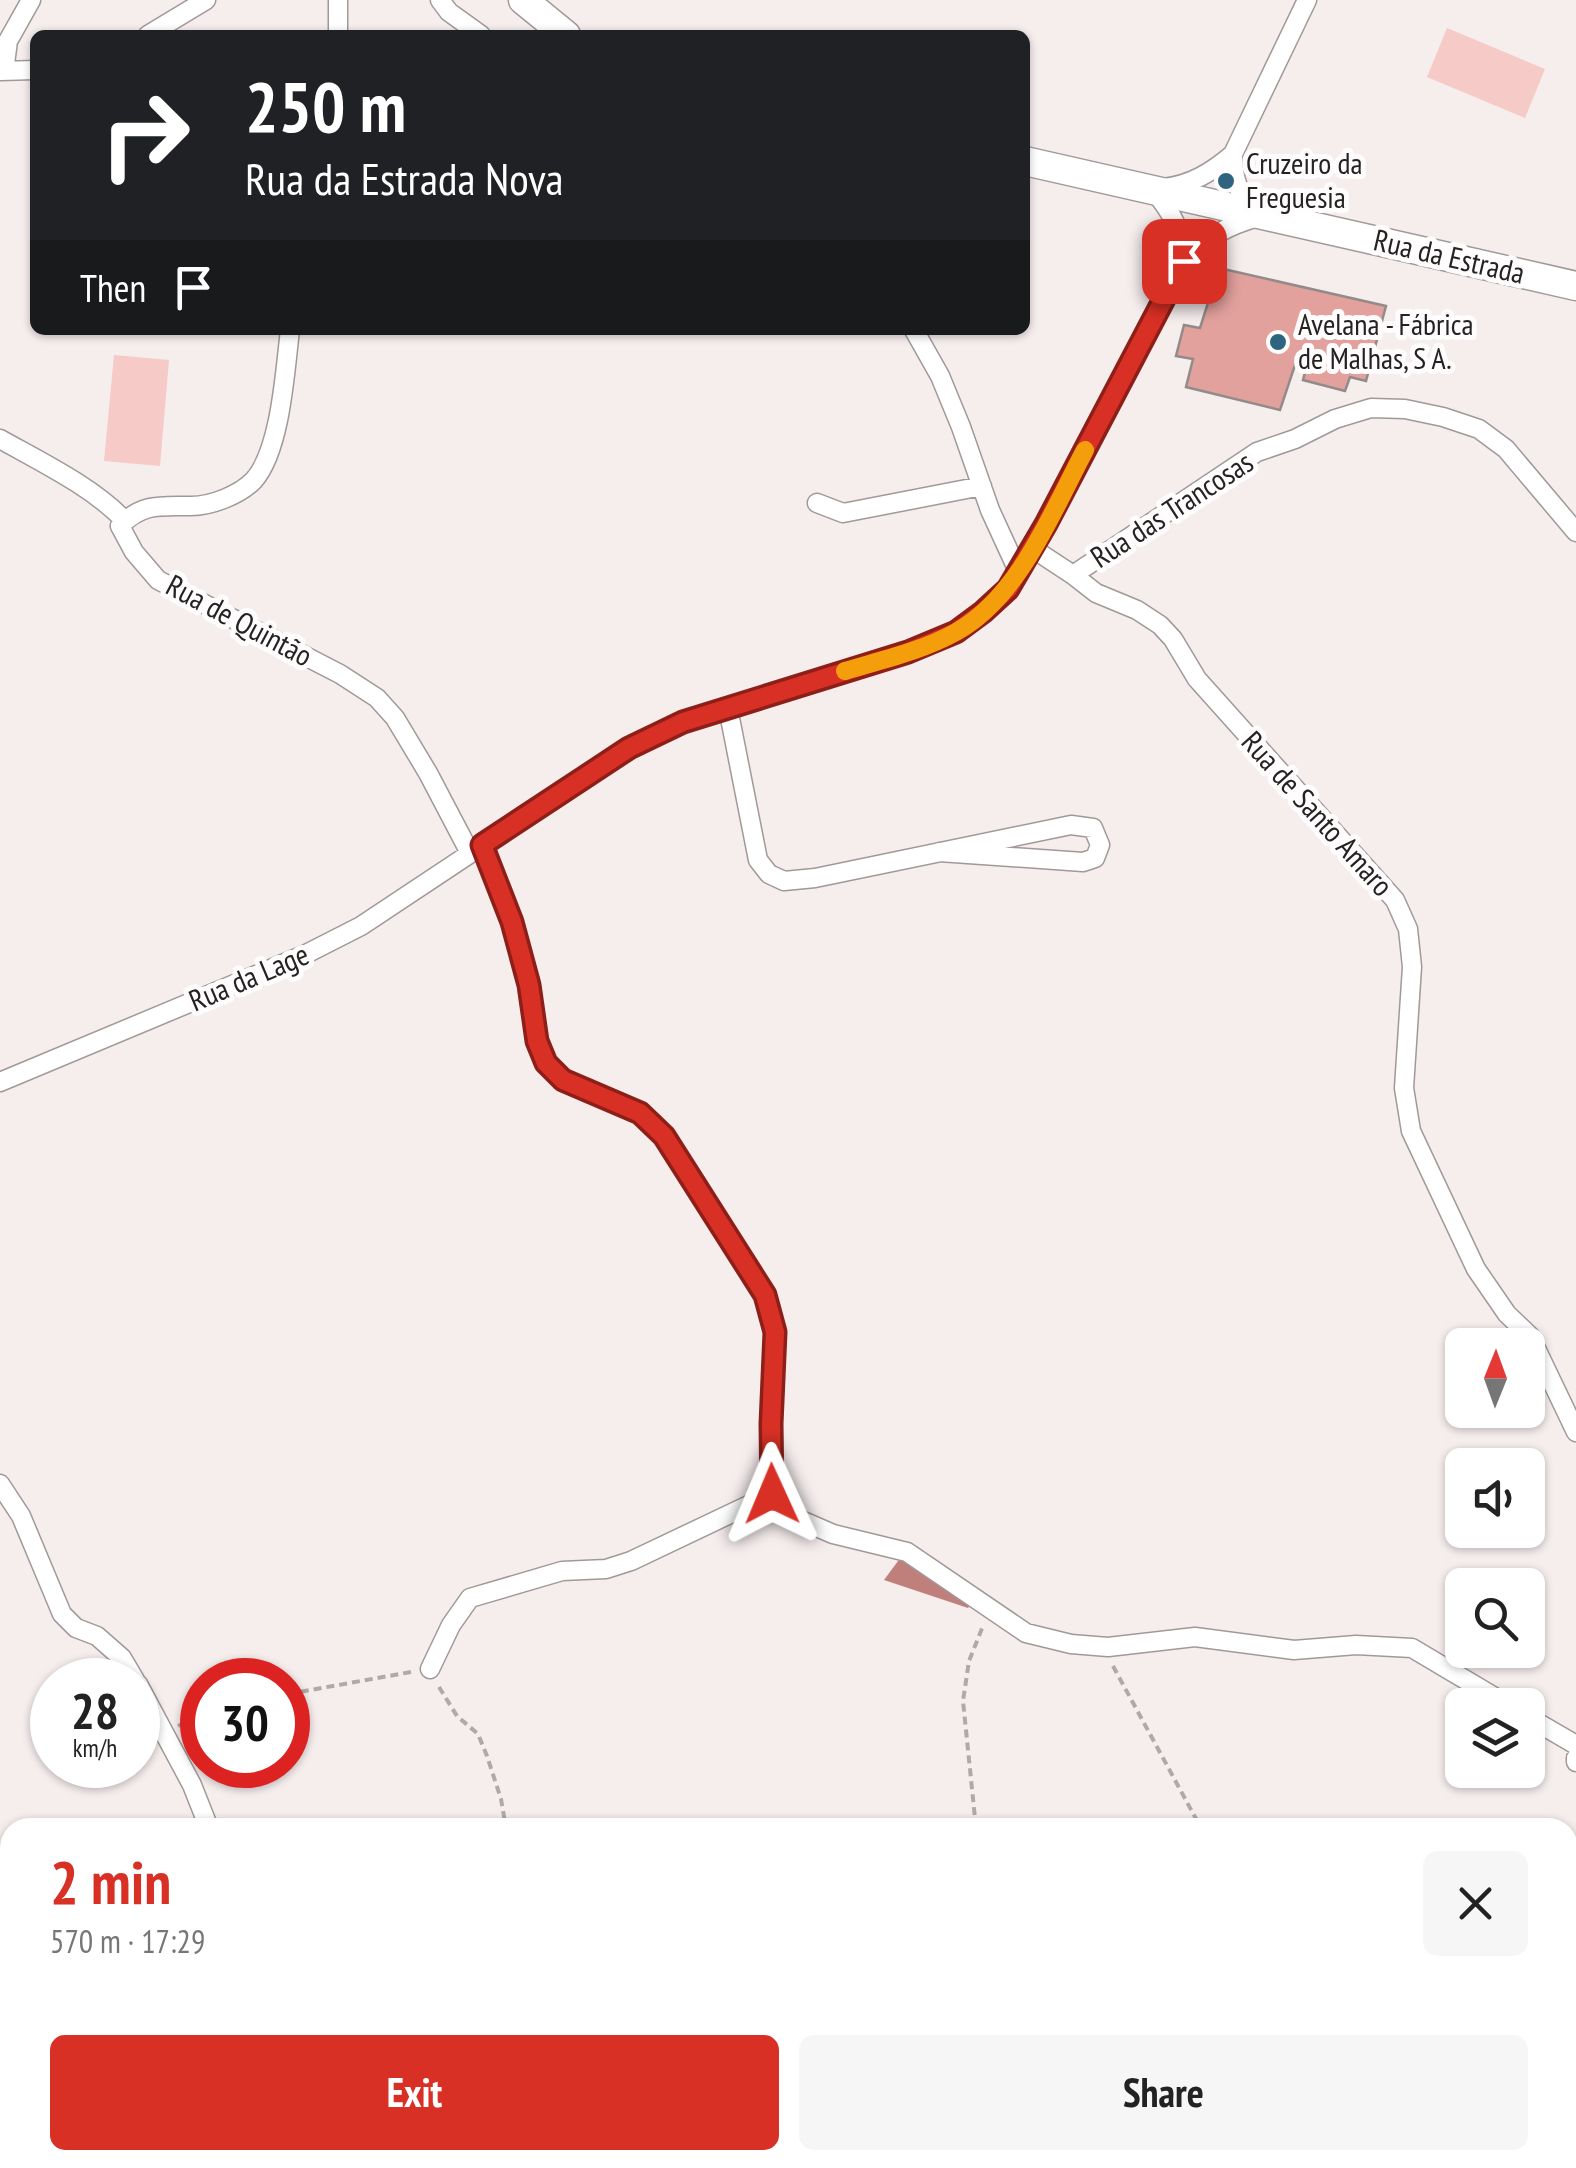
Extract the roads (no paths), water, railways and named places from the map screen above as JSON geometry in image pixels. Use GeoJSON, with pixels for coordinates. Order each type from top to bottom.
{"type":"FeatureCollection","features":[{"type":"Feature","properties":{"kind":"main road"},"geometry":{"type":"LineString","coordinates":[[523,0],[560,30]]}},
{"type":"Feature","properties":{"kind":"main road","name":"Rua da Estrada"},"geometry":{"type":"LineString","coordinates":[[1030,162],[1576,286]]}},
{"type":"Feature","properties":{"kind":"street"},"geometry":{"type":"LineString","coordinates":[[30,70],[2,71],[8,41],[31,0]]}},
{"type":"Feature","properties":{"kind":"street"},"geometry":{"type":"LineString","coordinates":[[156,30],[206,0]]}},
{"type":"Feature","properties":{"kind":"street"},"geometry":{"type":"LineString","coordinates":[[338,0],[338,30]]}},
{"type":"Feature","properties":{"kind":"street"},"geometry":{"type":"LineString","coordinates":[[440,0],[473,30]]}},
{"type":"Feature","properties":{"kind":"street"},"geometry":{"type":"LineString","coordinates":[[1152,189],[1196,180],[1233,154],[1307,0]]}},
{"type":"Feature","properties":{"kind":"street"},"geometry":{"type":"LineString","coordinates":[[1233,154],[1238,190],[1263,216]]}},
{"type":"Feature","properties":{"kind":"street"},"geometry":{"type":"LineString","coordinates":[[1152,189],[1170,210],[1181,234],[1184,261]]}},
{"type":"Feature","properties":{"kind":"street"},"geometry":{"type":"LineString","coordinates":[[1184,261],[1207,239],[1233,224],[1263,216]]}},
{"type":"Feature","properties":{"kind":"street","name":"Rua da Lage"},"geometry":{"type":"LineString","coordinates":[[0,1082],[304,955],[361,926],[629,748],[683,722],[908,652],[956,632],[1008,589],[1184,261]]}},
{"type":"Feature","properties":{"kind":"street"},"geometry":{"type":"LineString","coordinates":[[0,439],[60,473],[114,509],[125,522],[133,512],[161,506],[198,506],[228,498],[254,480],[271,449],[289,335]]}},
{"type":"Feature","properties":{"kind":"street"},"geometry":{"type":"LineString","coordinates":[[917,335],[962,426],[1018,571]]}},
{"type":"Feature","properties":{"kind":"street","name":"Rua das Trancosas"},"geometry":{"type":"LineString","coordinates":[[1073,575],[1257,452],[1371,408],[1405,409],[1479,429],[1506,449],[1576,532]]}},
{"type":"Feature","properties":{"kind":"street"},"geometry":{"type":"LineString","coordinates":[[817,503],[843,513],[982,486]]}},
{"type":"Feature","properties":{"kind":"street","name":"Rua de Quintão"},"geometry":{"type":"LineString","coordinates":[[125,522],[120,526],[134,552],[158,580],[340,674],[377,698],[395,718],[476,849],[512,922],[529,985],[537,1041],[546,1063],[563,1080],[640,1113],[664,1136],[765,1295],[775,1332],[772,1494]]}},
{"type":"Feature","properties":{"kind":"street","name":"Rua de Santo Amaro"},"geometry":{"type":"LineString","coordinates":[[1032,548],[1096,593],[1137,610],[1160,625],[1197,678],[1396,900],[1408,929],[1412,967],[1404,1088],[1411,1131],[1476,1270],[1507,1314],[1530,1336],[1576,1432]]}},
{"type":"Feature","properties":{"kind":"street"},"geometry":{"type":"LineString","coordinates":[[728,708],[758,860],[769,874],[784,881],[815,878],[1071,824],[1092,828],[1100,844],[1095,858],[1084,862],[939,852]]}},
{"type":"Feature","properties":{"kind":"street"},"geometry":{"type":"LineString","coordinates":[[0,1484],[21,1516],[62,1614],[76,1628],[97,1636],[122,1658]]}},
{"type":"Feature","properties":{"kind":"street"},"geometry":{"type":"LineString","coordinates":[[430,1669],[451,1625],[470,1598],[562,1571],[619,1565],[772,1494],[796,1518],[833,1534],[907,1552],[1026,1633],[1108,1648],[1196,1637],[1294,1650],[1356,1645],[1412,1648],[1479,1688]]}},
{"type":"Feature","properties":{"kind":"street"},"geometry":{"type":"LineString","coordinates":[[160,1723],[205,1818]]}},
{"type":"Feature","properties":{"kind":"street"},"geometry":{"type":"LineString","coordinates":[[1545,1726],[1576,1745]]}},
{"type":"Feature","properties":{"kind":"place","name":"Cruzeiro da Freguesia"},"geometry":{"type":"Point","coordinates":[1226,181]}},
{"type":"Feature","properties":{"kind":"place","name":"Avelana - Fábrica de Malhas, S A."},"geometry":{"type":"Point","coordinates":[1278,342]}}]}
